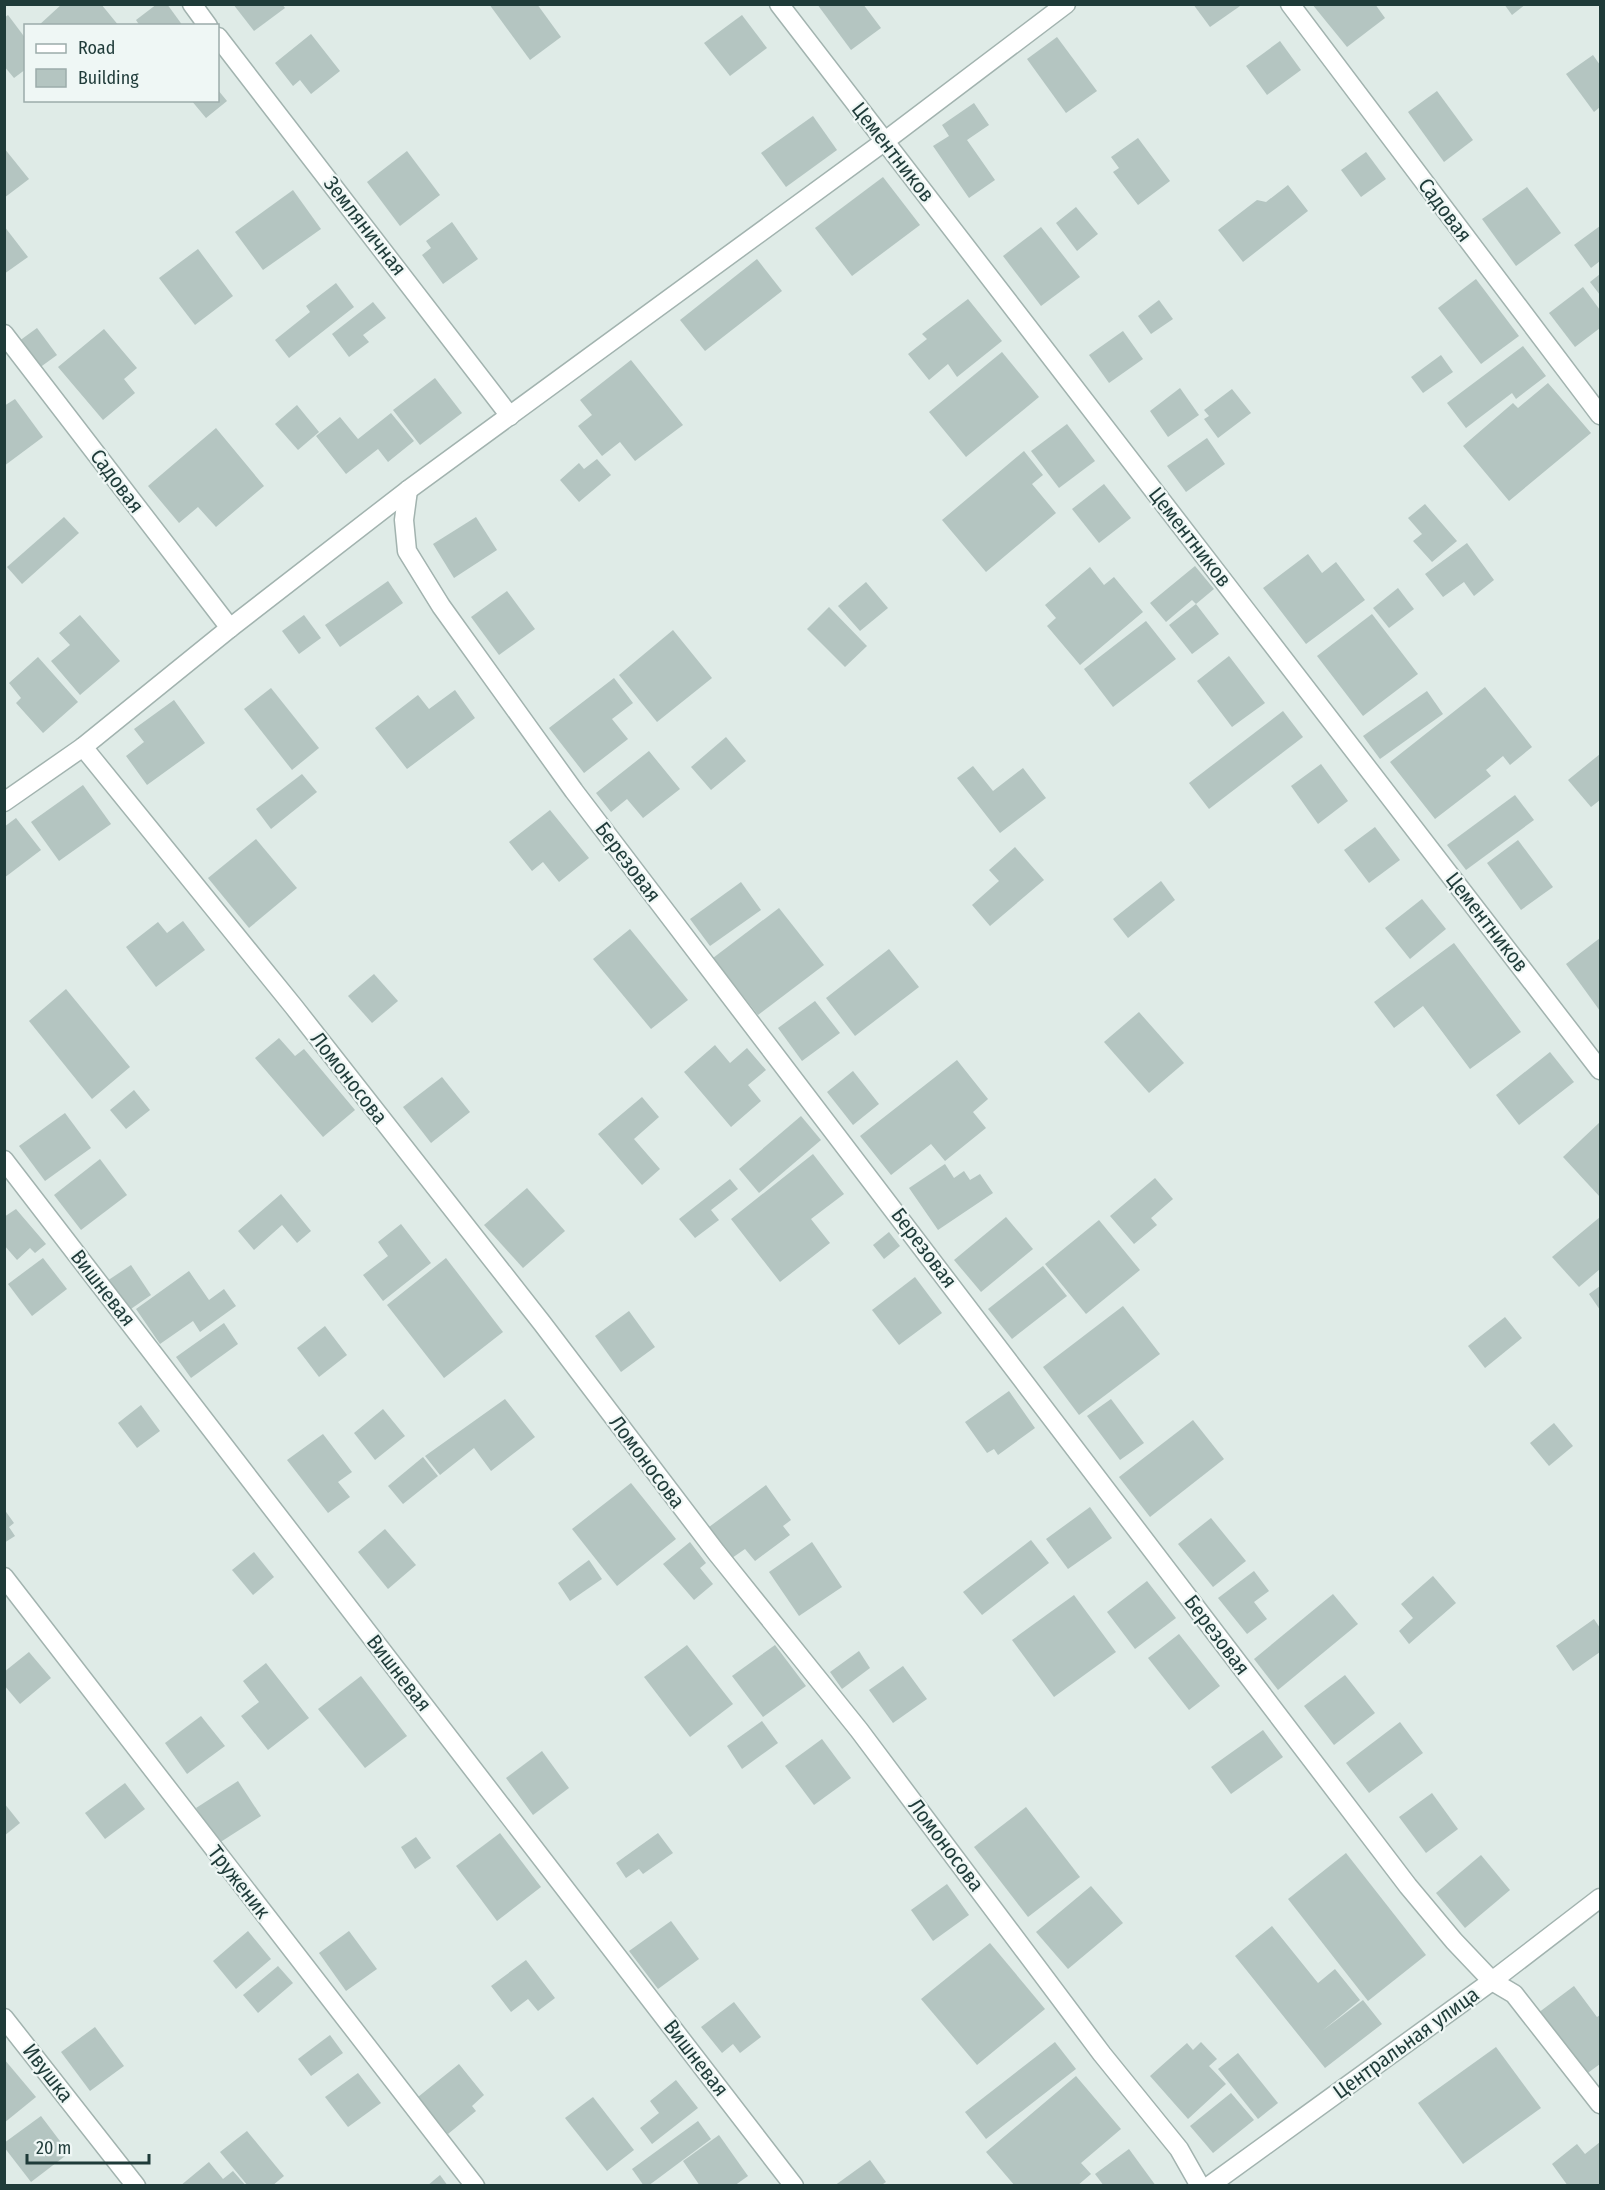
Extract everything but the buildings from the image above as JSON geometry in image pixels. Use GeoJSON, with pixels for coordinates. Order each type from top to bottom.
{"type":"FeatureCollection","features":[{"type":"Feature","properties":{"kind":"street"},"geometry":{"type":"LineString","coordinates":[[192,4],[207,24]]}},
{"type":"Feature","properties":{"kind":"street","name":"Цементников"},"geometry":{"type":"LineString","coordinates":[[779,4],[1600,1070]]}},
{"type":"Feature","properties":{"kind":"street"},"geometry":{"type":"LineString","coordinates":[[4,802],[83,747],[230,628],[408,490],[885,141],[1066,4]]}},
{"type":"Feature","properties":{"kind":"street","name":"Садовая"},"geometry":{"type":"LineString","coordinates":[[1290,4],[1600,415]]}},
{"type":"Feature","properties":{"kind":"street","name":"Земляничная"},"geometry":{"type":"LineString","coordinates":[[219,38],[510,416]]}},
{"type":"Feature","properties":{"kind":"street","name":"Садовая"},"geometry":{"type":"LineString","coordinates":[[4,334],[230,628]]}},
{"type":"Feature","properties":{"kind":"street","name":"Березовая"},"geometry":{"type":"LineString","coordinates":[[408,490],[404,520],[407,551],[441,606],[574,791],[1408,1886],[1454,1941],[1492,1981],[1514,1994],[1600,2104]]}},
{"type":"Feature","properties":{"kind":"street","name":"Ломоносова"},"geometry":{"type":"LineString","coordinates":[[83,747],[294,1007],[542,1323],[716,1552],[859,1730],[1102,2054],[1179,2149],[1200,2186]]}},
{"type":"Feature","properties":{"kind":"street","name":"Вишневая"},"geometry":{"type":"LineString","coordinates":[[4,1160],[794,2186]]}},
{"type":"Feature","properties":{"kind":"street","name":"Труженик"},"geometry":{"type":"LineString","coordinates":[[4,1577],[475,2186]]}},
{"type":"Feature","properties":{"kind":"street","name":"Центральная улица"},"geometry":{"type":"LineString","coordinates":[[1209,2186],[1492,1981],[1600,1898]]}},
{"type":"Feature","properties":{"kind":"street","name":"Ивушка"},"geometry":{"type":"LineString","coordinates":[[4,2018],[136,2186]]}}]}
